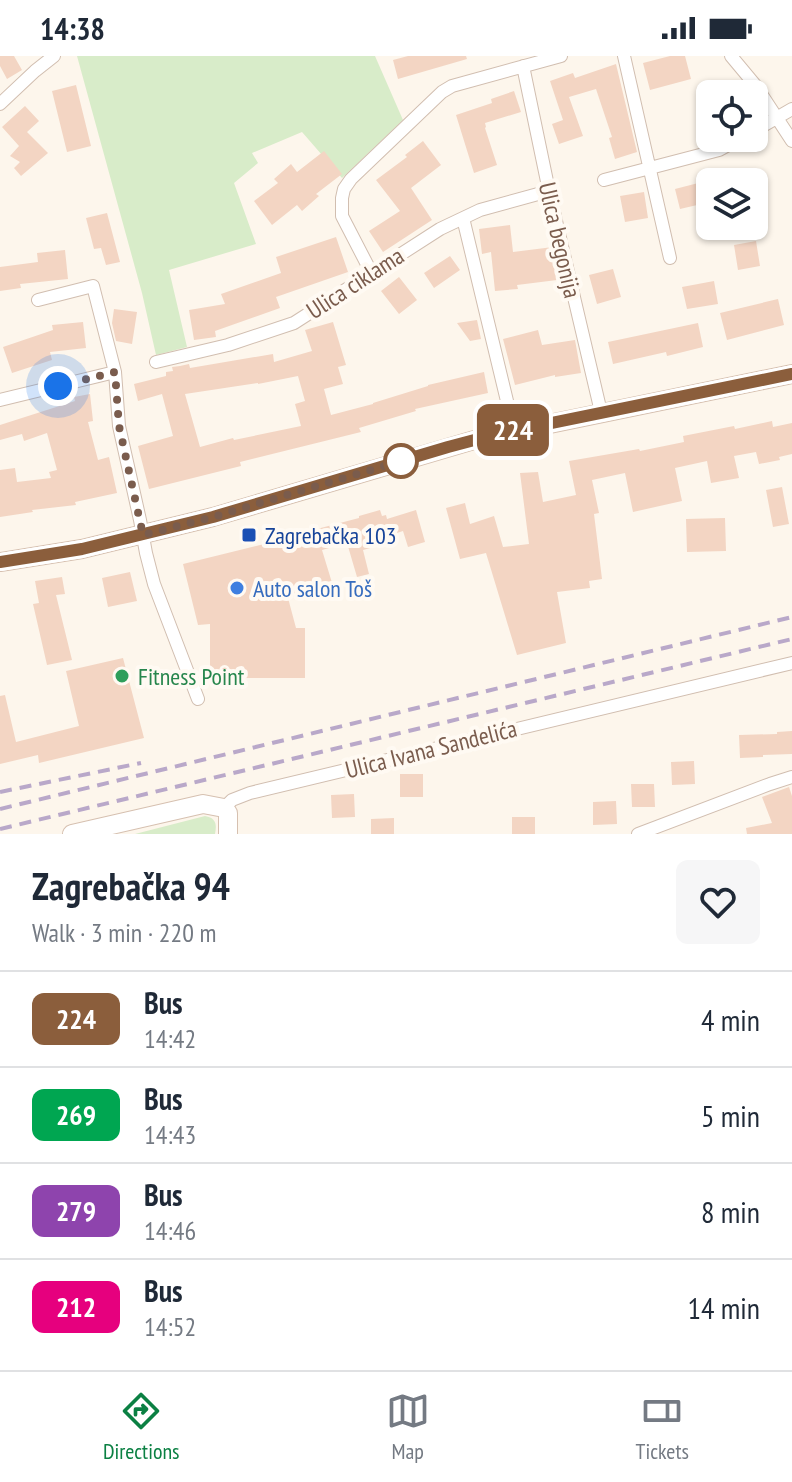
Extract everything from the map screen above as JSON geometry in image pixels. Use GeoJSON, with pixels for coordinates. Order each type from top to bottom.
{"type":"FeatureCollection","features":[{"type":"Feature","properties":{"kind":"main road"},"geometry":{"type":"LineString","coordinates":[[0,562],[82,549],[143,535],[514,430],[792,374]]}},
{"type":"Feature","properties":{"kind":"main road","name":"Ulica Ivana Sandelića"},"geometry":{"type":"LineString","coordinates":[[72,834],[105,830],[203,804],[224,808]]}},
{"type":"Feature","properties":{"kind":"main road"},"geometry":{"type":"LineString","coordinates":[[224,808],[230,822],[228,834]]}},
{"type":"Feature","properties":{"kind":"street"},"geometry":{"type":"LineString","coordinates":[[0,104],[54,56]]}},
{"type":"Feature","properties":{"kind":"street"},"geometry":{"type":"LineString","coordinates":[[371,272],[342,216],[344,189],[351,179],[442,92],[463,83],[561,56]]}},
{"type":"Feature","properties":{"kind":"street"},"geometry":{"type":"LineString","coordinates":[[624,56],[670,258]]}},
{"type":"Feature","properties":{"kind":"street"},"geometry":{"type":"LineString","coordinates":[[731,56],[792,141]]}},
{"type":"Feature","properties":{"kind":"street","name":"Ulica begonija"},"geometry":{"type":"LineString","coordinates":[[523,66],[601,412]]}},
{"type":"Feature","properties":{"kind":"street"},"geometry":{"type":"LineString","coordinates":[[768,123],[792,109]]}},
{"type":"Feature","properties":{"kind":"street"},"geometry":{"type":"LineString","coordinates":[[604,180],[712,152]]}},
{"type":"Feature","properties":{"kind":"street","name":"Ulica ciklama"},"geometry":{"type":"LineString","coordinates":[[156,362],[228,345],[294,323],[440,229],[480,210],[549,191]]}},
{"type":"Feature","properties":{"kind":"street"},"geometry":{"type":"LineString","coordinates":[[463,218],[514,430]]}},
{"type":"Feature","properties":{"kind":"street"},"geometry":{"type":"LineString","coordinates":[[38,300],[93,286],[115,372],[119,426],[146,553],[154,584],[198,699]]}},
{"type":"Feature","properties":{"kind":"street"},"geometry":{"type":"LineString","coordinates":[[0,400],[115,372]]}},
{"type":"Feature","properties":{"kind":"street","name":"Ulica Ivana Sandelića"},"geometry":{"type":"LineString","coordinates":[[224,808],[232,800],[250,793],[792,663]]}},
{"type":"Feature","properties":{"kind":"street"},"geometry":{"type":"LineString","coordinates":[[638,834],[792,777]]}},
{"type":"Feature","properties":{"kind":"green space"},"geometry":{"type":"Polygon","coordinates":[[[77,56],[375,56],[403,120],[342,178],[302,132],[252,153],[258,163],[234,183],[256,244],[169,270],[187,347],[156,355],[77,56]]]}},
{"type":"Feature","properties":{"kind":"green space"},"geometry":{"type":"Polygon","coordinates":[[[205,816],[215,822],[215,834],[135,834],[205,816]]]}},
{"type":"Feature","properties":{"kind":"building"},"geometry":{"type":"Polygon","coordinates":[[[0,56],[14,56],[22,70],[7,79],[0,66],[0,56]]]}},
{"type":"Feature","properties":{"kind":"building"},"geometry":{"type":"Polygon","coordinates":[[[408,56],[466,56],[467,59],[398,79],[393,60],[408,56]]]}},
{"type":"Feature","properties":{"kind":"building"},"geometry":{"type":"Polygon","coordinates":[[[670,56],[685,56],[691,79],[650,90],[643,63],[670,56]]]}},
{"type":"Feature","properties":{"kind":"building"},"geometry":{"type":"Polygon","coordinates":[[[616,64],[637,152],[615,159],[609,138],[612,137],[596,89],[569,97],[583,136],[559,144],[552,124],[563,120],[550,81],[573,73],[575,78],[616,64]]]}},
{"type":"Feature","properties":{"kind":"building"},"geometry":{"type":"Polygon","coordinates":[[[76,85],[91,146],[67,152],[52,91],[76,85]]]}},
{"type":"Feature","properties":{"kind":"building"},"geometry":{"type":"Polygon","coordinates":[[[514,91],[521,112],[485,123],[497,165],[474,173],[456,115],[492,103],[491,99],[514,91]]]}},
{"type":"Feature","properties":{"kind":"building"},"geometry":{"type":"Polygon","coordinates":[[[25,106],[39,121],[27,132],[48,153],[21,176],[14,168],[20,162],[10,156],[19,146],[2,127],[25,106]]]}},
{"type":"Feature","properties":{"kind":"building"},"geometry":{"type":"Polygon","coordinates":[[[423,141],[441,165],[411,188],[432,220],[383,252],[369,231],[400,211],[376,180],[423,141]]]}},
{"type":"Feature","properties":{"kind":"building"},"geometry":{"type":"Polygon","coordinates":[[[324,151],[342,174],[316,194],[319,196],[302,211],[297,205],[272,225],[254,201],[278,183],[274,179],[291,164],[297,172],[324,151]]]}},
{"type":"Feature","properties":{"kind":"building"},"geometry":{"type":"Polygon","coordinates":[[[696,184],[696,205],[680,209],[675,189],[696,184]]]}},
{"type":"Feature","properties":{"kind":"building"},"geometry":{"type":"Polygon","coordinates":[[[644,192],[648,218],[625,222],[620,196],[644,192]]]}},
{"type":"Feature","properties":{"kind":"building"},"geometry":{"type":"Polygon","coordinates":[[[107,213],[120,262],[106,265],[101,248],[94,249],[86,218],[107,213]]]}},
{"type":"Feature","properties":{"kind":"building"},"geometry":{"type":"Polygon","coordinates":[[[510,225],[513,252],[553,247],[557,280],[495,291],[491,252],[482,254],[479,229],[510,225]]]}},
{"type":"Feature","properties":{"kind":"building"},"geometry":{"type":"Polygon","coordinates":[[[336,237],[348,272],[276,297],[280,308],[215,331],[216,337],[194,340],[189,310],[225,304],[221,294],[281,273],[276,257],[336,237]]]}},
{"type":"Feature","properties":{"kind":"building"},"geometry":{"type":"Polygon","coordinates":[[[756,241],[760,266],[738,270],[734,245],[756,241]]]}},
{"type":"Feature","properties":{"kind":"building"},"geometry":{"type":"Polygon","coordinates":[[[65,250],[68,279],[20,284],[21,288],[0,291],[0,267],[38,262],[37,253],[65,250]]]}},
{"type":"Feature","properties":{"kind":"building"},"geometry":{"type":"Polygon","coordinates":[[[450,256],[460,270],[434,288],[424,273],[450,256]]]}},
{"type":"Feature","properties":{"kind":"building"},"geometry":{"type":"Polygon","coordinates":[[[613,269],[621,297],[597,304],[589,275],[613,269]]]}},
{"type":"Feature","properties":{"kind":"building"},"geometry":{"type":"Polygon","coordinates":[[[399,277],[417,300],[399,314],[381,291],[399,277]]]}},
{"type":"Feature","properties":{"kind":"building"},"geometry":{"type":"Polygon","coordinates":[[[714,281],[718,304],[687,309],[682,287],[714,281]]]}},
{"type":"Feature","properties":{"kind":"building"},"geometry":{"type":"Polygon","coordinates":[[[778,299],[784,325],[727,340],[720,313],[778,299]]]}},
{"type":"Feature","properties":{"kind":"building"},"geometry":{"type":"Polygon","coordinates":[[[114,309],[137,312],[132,344],[116,341],[112,323],[114,309]]]}},
{"type":"Feature","properties":{"kind":"building"},"geometry":{"type":"Polygon","coordinates":[[[477,320],[481,339],[470,341],[457,323],[477,320]]]}},
{"type":"Feature","properties":{"kind":"building"},"geometry":{"type":"Polygon","coordinates":[[[83,322],[86,348],[50,352],[52,360],[12,373],[3,347],[53,330],[52,325],[83,322]]]}},
{"type":"Feature","properties":{"kind":"building"},"geometry":{"type":"Polygon","coordinates":[[[333,322],[346,365],[338,367],[343,384],[324,389],[331,415],[428,385],[484,372],[488,393],[415,409],[359,428],[361,432],[240,462],[241,466],[149,489],[138,446],[173,436],[162,394],[138,401],[134,384],[166,376],[166,372],[173,371],[172,367],[189,364],[190,368],[273,354],[274,362],[312,351],[305,330],[333,322]],[[298,376],[185,394],[200,447],[301,426],[295,404],[305,401],[298,376]]]}},
{"type":"Feature","properties":{"kind":"building"},"geometry":{"type":"Polygon","coordinates":[[[698,323],[703,347],[613,364],[608,342],[698,323]]]}},
{"type":"Feature","properties":{"kind":"building"},"geometry":{"type":"Polygon","coordinates":[[[538,330],[542,345],[575,340],[581,373],[555,375],[515,385],[503,339],[538,330]]]}},
{"type":"Feature","properties":{"kind":"building"},"geometry":{"type":"Polygon","coordinates":[[[90,394],[93,421],[88,422],[98,460],[109,457],[117,493],[75,502],[76,505],[0,517],[0,470],[15,468],[17,482],[51,478],[49,472],[57,470],[47,433],[24,441],[22,434],[0,440],[0,425],[90,394]]]}},
{"type":"Feature","properties":{"kind":"building"},"geometry":{"type":"Polygon","coordinates":[[[772,421],[773,427],[792,423],[792,454],[759,464],[756,452],[734,456],[739,478],[711,483],[707,461],[675,468],[682,501],[633,512],[625,473],[592,480],[599,513],[594,514],[602,579],[589,581],[590,588],[557,592],[566,643],[517,655],[486,553],[460,559],[446,508],[465,503],[470,524],[494,516],[503,547],[529,544],[520,473],[538,472],[543,502],[576,495],[569,461],[640,451],[684,442],[683,436],[772,421]]]}},
{"type":"Feature","properties":{"kind":"building"},"geometry":{"type":"Polygon","coordinates":[[[782,487],[789,524],[773,527],[766,490],[782,487]]]}},
{"type":"Feature","properties":{"kind":"building"},"geometry":{"type":"Polygon","coordinates":[[[380,510],[387,519],[416,510],[425,542],[408,547],[403,531],[379,539],[381,545],[363,550],[369,574],[357,577],[347,543],[322,550],[333,586],[288,598],[296,628],[305,628],[305,678],[210,678],[210,624],[198,625],[183,564],[285,539],[312,528],[380,510]]]}},
{"type":"Feature","properties":{"kind":"building"},"geometry":{"type":"Polygon","coordinates":[[[725,518],[726,551],[687,552],[686,519],[725,518]]]}},
{"type":"Feature","properties":{"kind":"building"},"geometry":{"type":"Polygon","coordinates":[[[130,572],[137,601],[108,607],[102,578],[130,572]]]}},
{"type":"Feature","properties":{"kind":"building"},"geometry":{"type":"Polygon","coordinates":[[[62,577],[65,594],[56,595],[72,660],[47,665],[33,604],[39,603],[35,581],[62,577]]]}},
{"type":"Feature","properties":{"kind":"building"},"geometry":{"type":"Polygon","coordinates":[[[123,658],[144,738],[39,763],[38,755],[0,764],[0,696],[5,695],[16,742],[79,726],[66,671],[123,658]]]}},
{"type":"Feature","properties":{"kind":"building"},"geometry":{"type":"Polygon","coordinates":[[[792,731],[792,754],[740,758],[739,735],[792,731]]]}},
{"type":"Feature","properties":{"kind":"building"},"geometry":{"type":"Polygon","coordinates":[[[694,761],[695,784],[672,785],[671,762],[694,761]]]}},
{"type":"Feature","properties":{"kind":"building"},"geometry":{"type":"Polygon","coordinates":[[[400,774],[423,774],[423,797],[400,797],[400,774]]]}},
{"type":"Feature","properties":{"kind":"building"},"geometry":{"type":"Polygon","coordinates":[[[631,784],[654,784],[655,807],[632,807],[631,784]]]}},
{"type":"Feature","properties":{"kind":"building"},"geometry":{"type":"Polygon","coordinates":[[[789,787],[792,796],[792,834],[747,834],[746,828],[772,823],[762,797],[789,787]]]}},
{"type":"Feature","properties":{"kind":"building"},"geometry":{"type":"Polygon","coordinates":[[[354,794],[355,817],[332,818],[331,795],[354,794]]]}},
{"type":"Feature","properties":{"kind":"building"},"geometry":{"type":"Polygon","coordinates":[[[616,801],[617,824],[593,825],[593,802],[616,801]]]}},
{"type":"Feature","properties":{"kind":"building"},"geometry":{"type":"Polygon","coordinates":[[[512,817],[535,817],[535,834],[512,834],[512,817]]]}},
{"type":"Feature","properties":{"kind":"building"},"geometry":{"type":"Polygon","coordinates":[[[394,818],[394,834],[371,834],[371,819],[394,818]]]}},
{"type":"Feature","properties":{"kind":"railway"},"geometry":{"type":"LineString","coordinates":[[0,809],[792,617]]}},
{"type":"Feature","properties":{"kind":"railway"},"geometry":{"type":"LineString","coordinates":[[0,829],[792,639]]}},
{"type":"Feature","properties":{"kind":"railway"},"geometry":{"type":"LineString","coordinates":[[0,792],[141,763]]}},
{"type":"Feature","properties":{"kind":"bus line","name":"224"},"geometry":{"type":"LineString","coordinates":[[0,562],[82,549],[213,517],[497,434],[792,374]]}},
{"type":"Feature","properties":{"kind":"place","name":"Zagrebačka 103"},"geometry":{"type":"Point","coordinates":[249,535]}},
{"type":"Feature","properties":{"kind":"place","name":"Auto salon Toš"},"geometry":{"type":"Point","coordinates":[237,588]}},
{"type":"Feature","properties":{"kind":"place","name":"Fitness Point"},"geometry":{"type":"Point","coordinates":[122,676]}},
{"type":"Feature","properties":{"kind":"route"},"geometry":{"type":"LineString","coordinates":[[58,386],[115,372],[119,426],[143,535],[401,461]]}}]}
